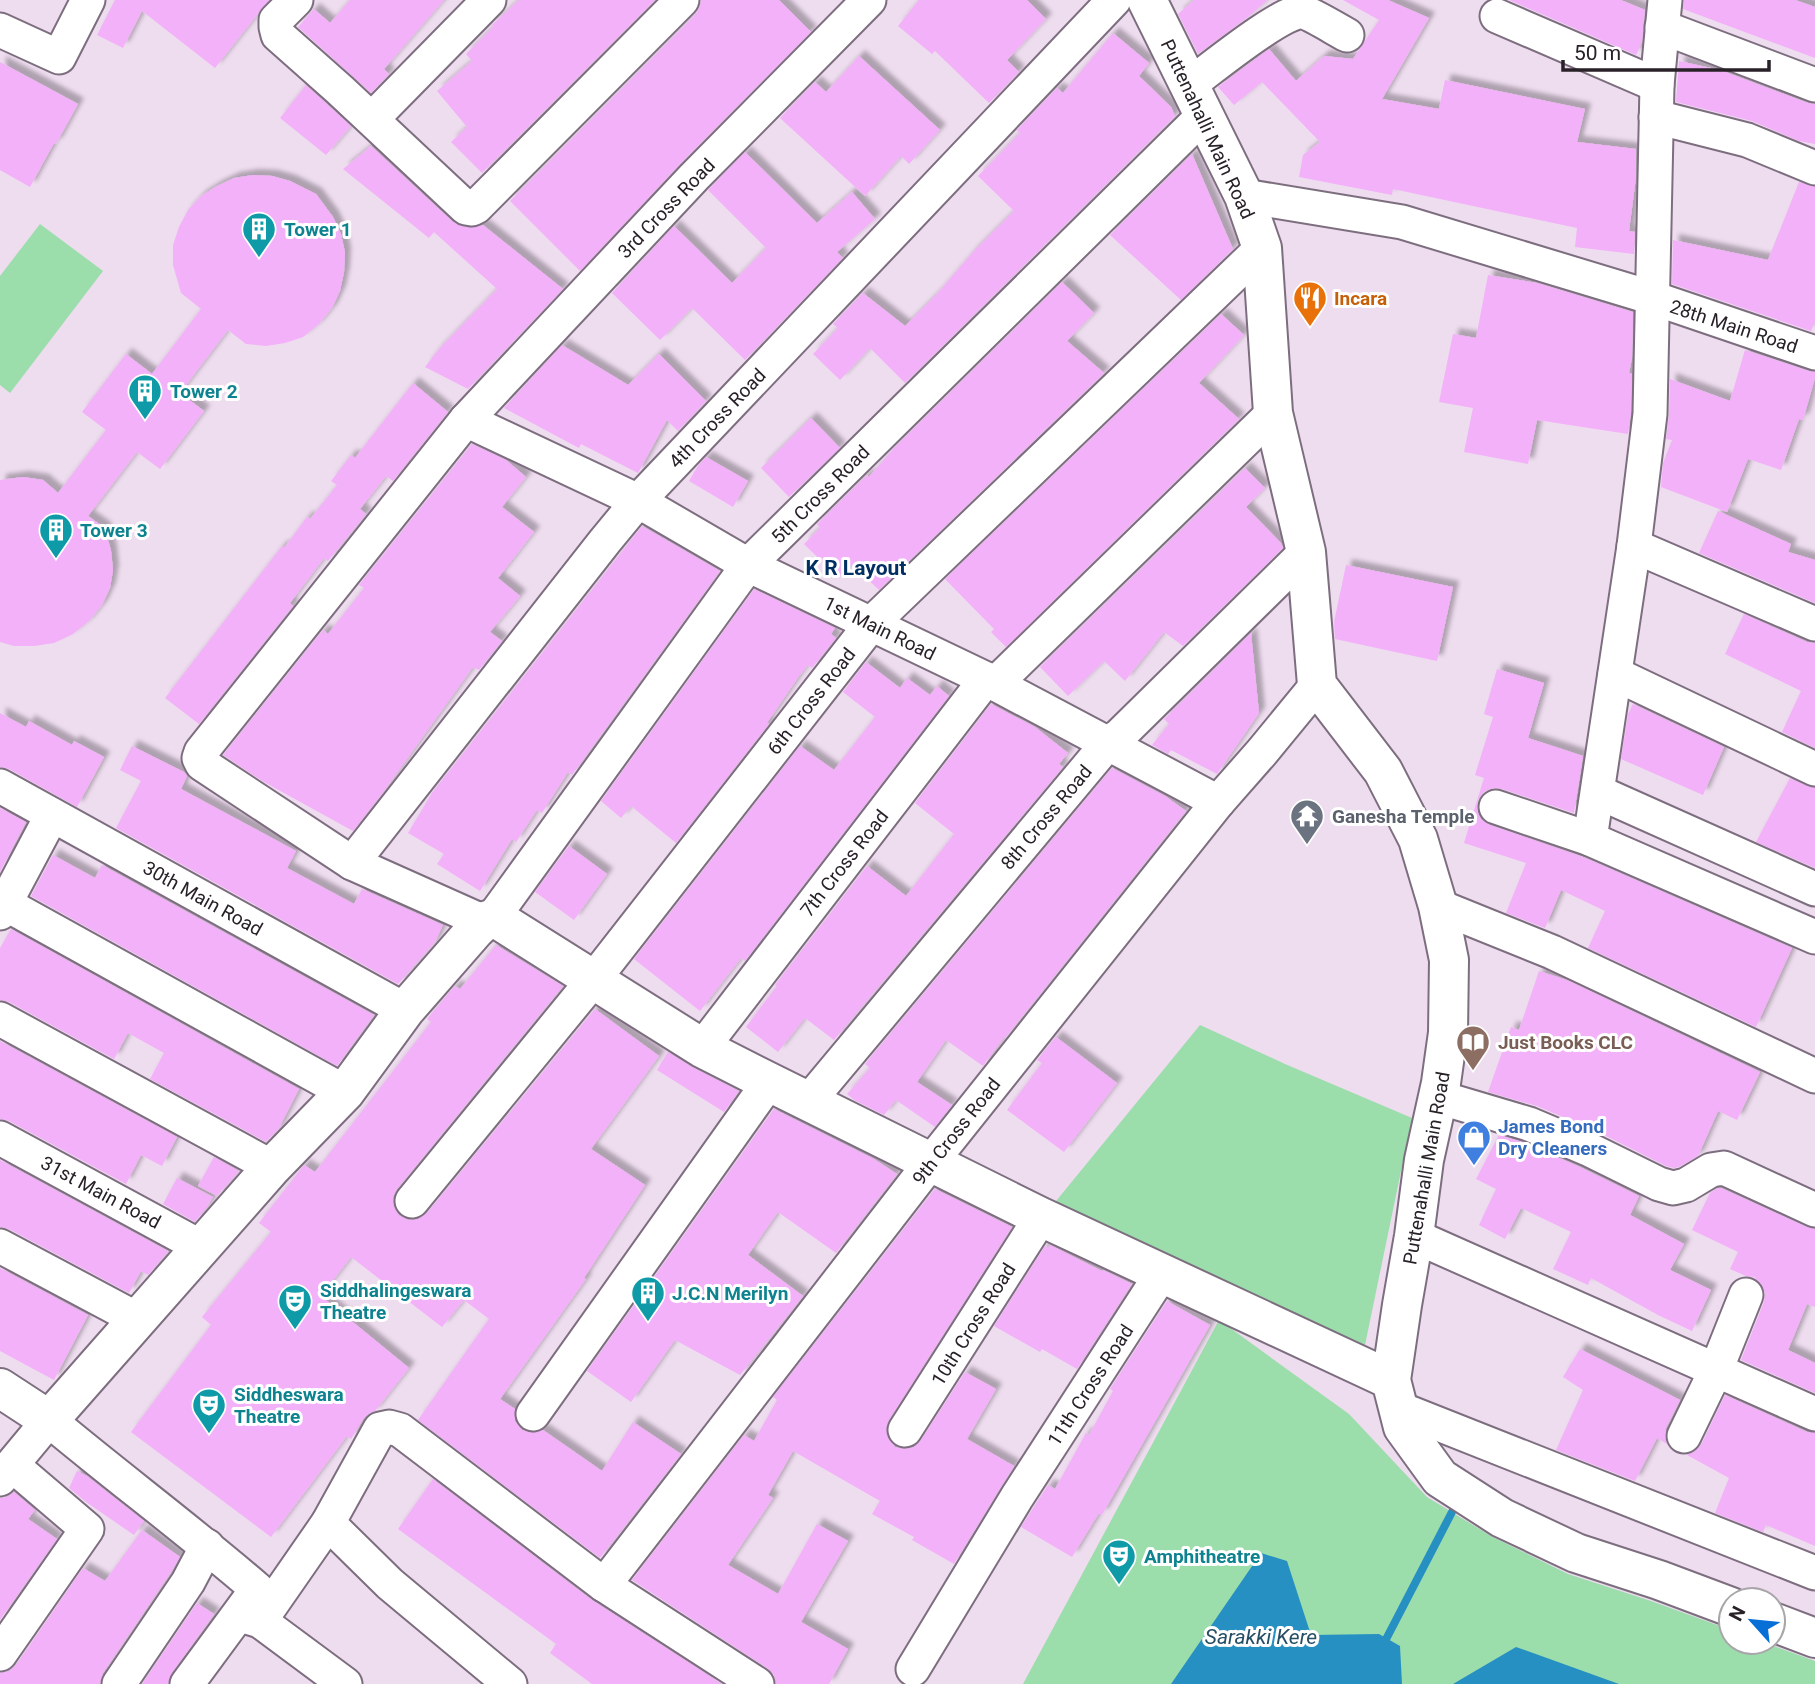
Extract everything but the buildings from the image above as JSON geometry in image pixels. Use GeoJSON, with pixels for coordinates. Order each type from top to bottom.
{"type":"FeatureCollection","features":[{"type":"Feature","properties":{"kind":"main road","name":"Puttenahalli Main Road"},"geometry":{"type":"LineString","coordinates":[[1147,0],[1244,196],[1262,248],[1273,413],[1306,552],[1317,685],[1383,771],[1418,839],[1438,906],[1449,960],[1448,1033],[1424,1160],[1402,1305],[1395,1394]]}},
{"type":"Feature","properties":{"kind":"main road"},"geometry":{"type":"LineString","coordinates":[[0,1388],[49,1420],[272,1167],[345,1092],[405,1010],[488,920],[500,921],[702,1048],[1041,1217],[1162,1273],[1395,1394],[1403,1427],[1440,1478],[1502,1518],[1576,1553],[1717,1602]]}},
{"type":"Feature","properties":{"kind":"main road"},"geometry":{"type":"LineString","coordinates":[[1787,1627],[1815,1638]]}},
{"type":"Feature","properties":{"kind":"street"},"geometry":{"type":"LineString","coordinates":[[0,30],[59,57],[88,0]]}},
{"type":"Feature","properties":{"kind":"street"},"geometry":{"type":"LineString","coordinates":[[296,0],[276,20],[278,35],[466,208],[472,209],[682,0]]}},
{"type":"Feature","properties":{"kind":"street"},"geometry":{"type":"LineString","coordinates":[[372,119],[489,0]]}},
{"type":"Feature","properties":{"kind":"street","name":"3rd Cross Road"},"geometry":{"type":"LineString","coordinates":[[352,863],[202,764],[201,752],[466,420],[694,177],[869,0]]}},
{"type":"Feature","properties":{"kind":"street","name":"4th Cross Road"},"geometry":{"type":"LineString","coordinates":[[352,863],[638,501],[1114,0]]}},
{"type":"Feature","properties":{"kind":"street","name":"5th Cross Road"},"geometry":{"type":"LineString","coordinates":[[488,920],[748,565],[1196,101],[1273,23],[1292,13],[1303,12],[1347,35]]}},
{"type":"Feature","properties":{"kind":"street"},"geometry":{"type":"LineString","coordinates":[[1590,839],[1634,546],[1650,414],[1657,101],[1663,13],[1815,85]]}},
{"type":"Feature","properties":{"kind":"street"},"geometry":{"type":"LineString","coordinates":[[1497,16],[1657,101],[1815,168]]}},
{"type":"Feature","properties":{"kind":"street","name":"28th Main Road"},"geometry":{"type":"LineString","coordinates":[[1244,196],[1402,222],[1653,298],[1815,353]]}},
{"type":"Feature","properties":{"kind":"street","name":"6th Cross Road"},"geometry":{"type":"LineString","coordinates":[[412,1201],[594,979],[872,623],[1262,248]]}},
{"type":"Feature","properties":{"kind":"street","name":"7th Cross Road"},"geometry":{"type":"LineString","coordinates":[[702,1048],[990,682],[1273,413]]}},
{"type":"Feature","properties":{"kind":"street","name":"1st Main Road"},"geometry":{"type":"LineString","coordinates":[[466,420],[638,501],[748,565],[990,682],[1218,802]]}},
{"type":"Feature","properties":{"kind":"street"},"geometry":{"type":"LineString","coordinates":[[1634,546],[1815,624]]}},
{"type":"Feature","properties":{"kind":"street","name":"8th Cross Road"},"geometry":{"type":"LineString","coordinates":[[808,1102],[1108,743],[1306,552]]}},
{"type":"Feature","properties":{"kind":"street"},"geometry":{"type":"LineString","coordinates":[[1615,674],[1815,769]]}},
{"type":"Feature","properties":{"kind":"street","name":"9th Cross Road"},"geometry":{"type":"LineString","coordinates":[[604,1585],[931,1163],[1218,802],[1317,685]]}},
{"type":"Feature","properties":{"kind":"street","name":"30th Main Road"},"geometry":{"type":"LineString","coordinates":[[0,786],[405,1010]]}},
{"type":"Feature","properties":{"kind":"street"},"geometry":{"type":"LineString","coordinates":[[1598,792],[1815,889]]}},
{"type":"Feature","properties":{"kind":"street"},"geometry":{"type":"LineString","coordinates":[[1496,807],[1590,839],[1815,937]]}},
{"type":"Feature","properties":{"kind":"street"},"geometry":{"type":"LineString","coordinates":[[52,814],[2,906],[345,1092]]}},
{"type":"Feature","properties":{"kind":"street"},"geometry":{"type":"LineString","coordinates":[[352,863],[488,920]]}},
{"type":"Feature","properties":{"kind":"street"},"geometry":{"type":"LineString","coordinates":[[1438,906],[1552,952],[1815,1076]]}},
{"type":"Feature","properties":{"kind":"street"},"geometry":{"type":"LineString","coordinates":[[0,1019],[272,1167]]}},
{"type":"Feature","properties":{"kind":"street"},"geometry":{"type":"LineString","coordinates":[[533,1414],[769,1082]]}},
{"type":"Feature","properties":{"kind":"street"},"geometry":{"type":"LineString","coordinates":[[1438,1097],[1528,1124],[1666,1186],[1673,1188],[1686,1185],[1711,1170],[1724,1168],[1815,1210]]}},
{"type":"Feature","properties":{"kind":"street","name":"31st Main Road"},"geometry":{"type":"LineString","coordinates":[[0,1138],[201,1247]]}},
{"type":"Feature","properties":{"kind":"street","name":"10th Cross Road"},"geometry":{"type":"LineString","coordinates":[[905,1430],[1041,1217]]}},
{"type":"Feature","properties":{"kind":"street"},"geometry":{"type":"LineString","coordinates":[[1414,1236],[1815,1414]]}},
{"type":"Feature","properties":{"kind":"street"},"geometry":{"type":"LineString","coordinates":[[0,1246],[137,1319]]}},
{"type":"Feature","properties":{"kind":"street","name":"11th Cross Road"},"geometry":{"type":"LineString","coordinates":[[913,1669],[1017,1497],[1162,1273]]}},
{"type":"Feature","properties":{"kind":"street"},"geometry":{"type":"LineString","coordinates":[[1684,1436],[1716,1370],[1746,1295]]}},
{"type":"Feature","properties":{"kind":"street"},"geometry":{"type":"LineString","coordinates":[[1395,1394],[1815,1573]]}},
{"type":"Feature","properties":{"kind":"street"},"geometry":{"type":"LineString","coordinates":[[0,1654],[87,1529],[6,1472],[49,1420],[257,1589],[249,1618]]}},
{"type":"Feature","properties":{"kind":"street"},"geometry":{"type":"LineString","coordinates":[[204,1678],[249,1618],[328,1523],[380,1429],[389,1427],[400,1430],[604,1585],[757,1684]]}},
{"type":"Feature","properties":{"kind":"street"},"geometry":{"type":"LineString","coordinates":[[328,1523],[390,1584],[510,1684]]}},
{"type":"Feature","properties":{"kind":"street"},"geometry":{"type":"LineString","coordinates":[[120,1684],[188,1582],[207,1546]]}},
{"type":"Feature","properties":{"kind":"street"},"geometry":{"type":"LineString","coordinates":[[249,1618],[345,1684]]}},
{"type":"Feature","properties":{"kind":"green space"},"geometry":{"type":"Polygon","coordinates":[[[40,224],[103,271],[10,393],[0,385],[0,276],[40,224]]]}},
{"type":"Feature","properties":{"kind":"green space"},"geometry":{"type":"Polygon","coordinates":[[[1200,1025],[1412,1118],[1365,1345],[1052,1206],[1200,1025]]]}},
{"type":"Feature","properties":{"kind":"green space"},"geometry":{"type":"Polygon","coordinates":[[[1219,1320],[1349,1414],[1427,1497],[1491,1536],[1568,1574],[1717,1625],[1717,1656],[1787,1656],[1787,1651],[1815,1661],[1815,1684],[1023,1684],[1219,1320]]]}},
{"type":"Feature","properties":{"kind":"water","name":"Sarakki Kere"},"geometry":{"type":"Polygon","coordinates":[[[1261,1553],[1287,1561],[1311,1635],[1379,1634],[1400,1646],[1402,1684],[1171,1684],[1261,1553]]]}},
{"type":"Feature","properties":{"kind":"water"},"geometry":{"type":"Polygon","coordinates":[[[1516,1647],[1619,1684],[1453,1684],[1516,1647]]]}},
{"type":"Feature","properties":{"kind":"waterway"},"geometry":{"type":"LineString","coordinates":[[1382,1647],[1452,1512]]}},
{"type":"Feature","properties":{"kind":"place","name":"Tower 1"},"geometry":{"type":"Point","coordinates":[259,259]}},
{"type":"Feature","properties":{"kind":"place","name":"Incara"},"geometry":{"type":"Point","coordinates":[1310,328]}},
{"type":"Feature","properties":{"kind":"place","name":"Tower 2"},"geometry":{"type":"Point","coordinates":[145,421]}},
{"type":"Feature","properties":{"kind":"place","name":"Tower 3"},"geometry":{"type":"Point","coordinates":[56,560]}},
{"type":"Feature","properties":{"kind":"place","name":"Ganesha Temple"},"geometry":{"type":"Point","coordinates":[1307,846]}},
{"type":"Feature","properties":{"kind":"place","name":"Just Books CLC"},"geometry":{"type":"Point","coordinates":[1473,1072]}},
{"type":"Feature","properties":{"kind":"place","name":"James Bond Dry Cleaners"},"geometry":{"type":"Point","coordinates":[1474,1167]}},
{"type":"Feature","properties":{"kind":"place","name":"J.C.N Merilyn"},"geometry":{"type":"Point","coordinates":[648,1323]}},
{"type":"Feature","properties":{"kind":"place","name":"Siddhalingeswara Theatre"},"geometry":{"type":"Point","coordinates":[295,1331]}},
{"type":"Feature","properties":{"kind":"place","name":"Siddheswara Theatre"},"geometry":{"type":"Point","coordinates":[209,1435]}},
{"type":"Feature","properties":{"kind":"place","name":"Amphitheatre"},"geometry":{"type":"Point","coordinates":[1119,1586]}},
{"type":"Feature","properties":{"kind":"district","name":"K R Layout"},"geometry":{"type":"Point","coordinates":[856,568]}}]}
